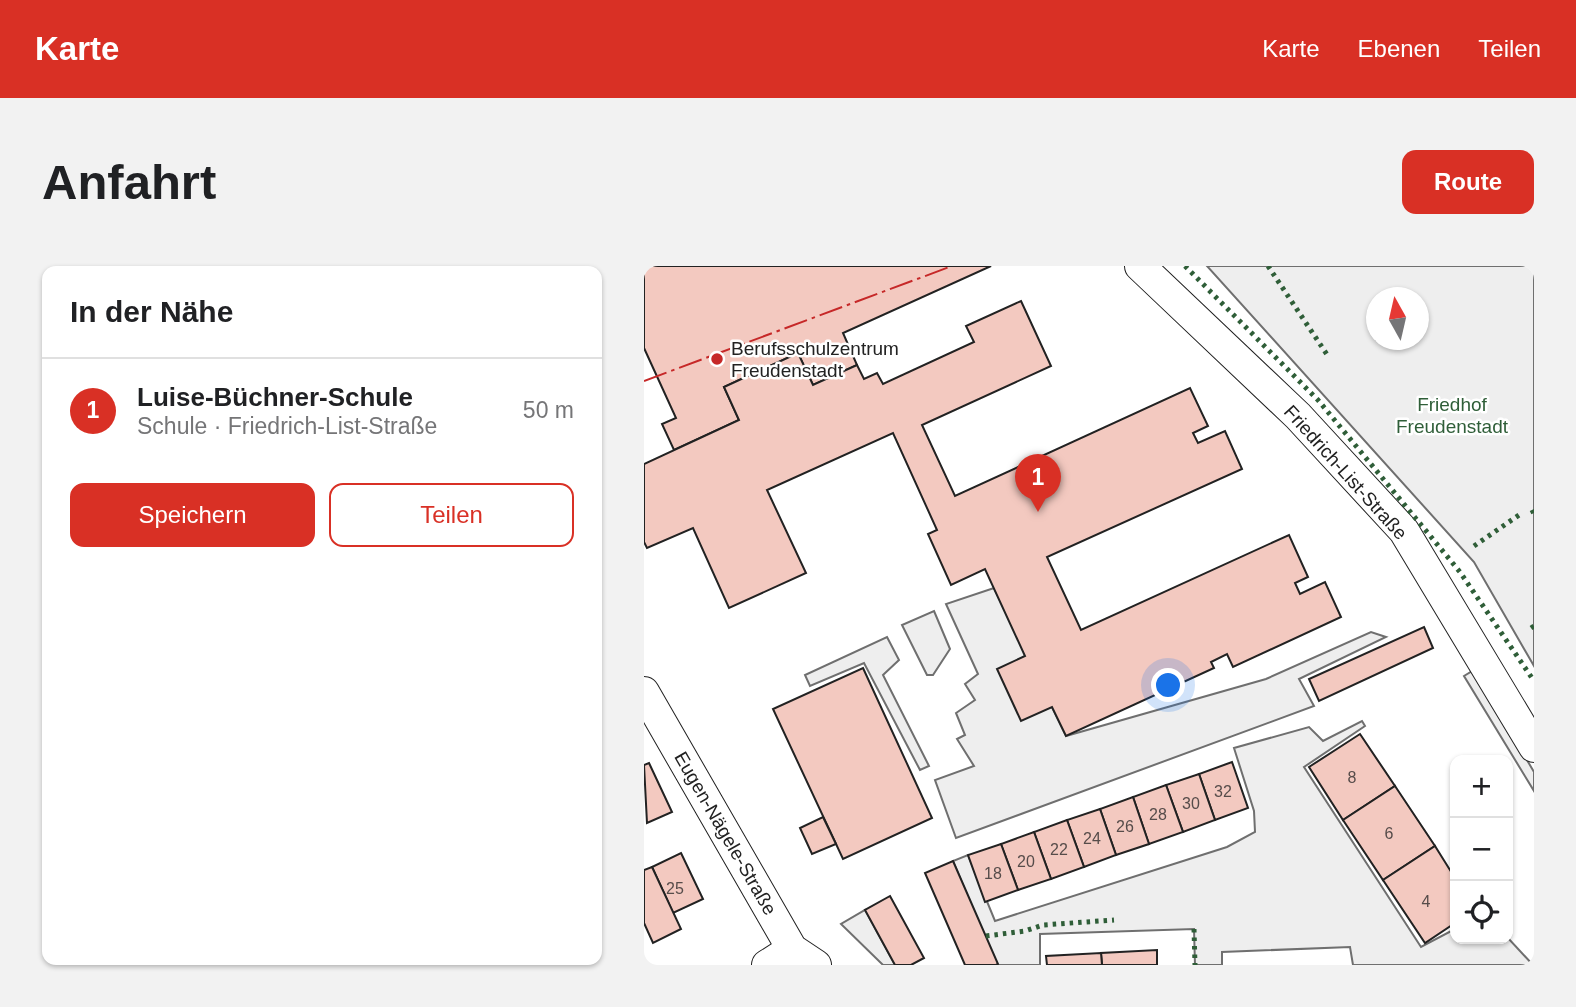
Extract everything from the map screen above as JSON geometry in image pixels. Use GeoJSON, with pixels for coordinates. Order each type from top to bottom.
{"type":"FeatureCollection","features":[{"type":"Feature","properties":{"kind":"street","name":"Friedrich-List-Straße"},"geometry":{"type":"LineString","coordinates":[[1140,266],[1298,416],[1404,531],[1534,747]]}},
{"type":"Feature","properties":{"kind":"street","name":"Eugen-Nägele-Straße"},"geometry":{"type":"LineString","coordinates":[[644,692],[804,957]]}},
{"type":"Feature","properties":{"kind":"street"},"geometry":{"type":"LineString","coordinates":[[767,965],[804,957]]}},
{"type":"Feature","properties":{"kind":"green space","name":"Friedhof Freudenstadt"},"geometry":{"type":"Polygon","coordinates":[[[1207,266],[1534,266],[1534,666],[1474,562],[1207,266]]]}},
{"type":"Feature","properties":{"kind":"green space"},"geometry":{"type":"Polygon","coordinates":[[[994,588],[1066,736],[1266,679],[1371,632],[1386,637],[1299,679],[1314,706],[956,838],[935,780],[974,766],[957,739],[965,735],[956,713],[975,700],[965,684],[978,674],[946,604],[994,588]]]}},
{"type":"Feature","properties":{"kind":"green space"},"geometry":{"type":"Polygon","coordinates":[[[934,611],[950,649],[933,675],[927,675],[902,625],[934,611]]]}},
{"type":"Feature","properties":{"kind":"green space"},"geometry":{"type":"Polygon","coordinates":[[[887,637],[899,660],[883,675],[929,766],[920,770],[864,663],[810,686],[805,675],[887,637]]]}},
{"type":"Feature","properties":{"kind":"green space"},"geometry":{"type":"Polygon","coordinates":[[[1474,670],[1534,772],[1534,791],[1513,755],[1464,676],[1474,670]]]}},
{"type":"Feature","properties":{"kind":"green space"},"geometry":{"type":"Polygon","coordinates":[[[1362,721],[1365,726],[1304,767],[1421,947],[1450,932],[1450,944],[1513,943],[1533,965],[1353,965],[1350,947],[1222,952],[1222,965],[1195,965],[1194,929],[1040,934],[1040,965],[996,965],[953,861],[968,855],[995,921],[1227,847],[1255,832],[1254,811],[1234,748],[1309,727],[1323,741],[1362,721]]]}},
{"type":"Feature","properties":{"kind":"green space"},"geometry":{"type":"Polygon","coordinates":[[[865,910],[895,965],[883,965],[841,924],[865,910]]]}},
{"type":"Feature","properties":{"kind":"building","name":"Berufsschulzentrum Freudenstadt"},"geometry":{"type":"Polygon","coordinates":[[[644,266],[991,266],[843,333],[857,365],[813,385],[798,353],[724,387],[739,420],[674,450],[662,424],[676,418],[644,348],[644,266]]]}},
{"type":"Feature","properties":{"kind":"building"},"geometry":{"type":"Polygon","coordinates":[[[1021,301],[1051,366],[922,425],[955,496],[1190,388],[1208,426],[1193,433],[1198,443],[1225,431],[1242,469],[1047,557],[1081,630],[1289,535],[1308,577],[1295,583],[1300,594],[1325,582],[1341,617],[1233,667],[1227,654],[1211,662],[1214,668],[1066,736],[1052,707],[1021,721],[997,669],[1025,656],[985,569],[951,585],[928,534],[937,530],[893,433],[767,490],[806,573],[729,608],[693,528],[647,548],[644,542],[644,464],[739,420],[724,387],[798,353],[813,385],[857,365],[864,379],[877,373],[883,384],[974,342],[966,326],[1021,301]]]}},
{"type":"Feature","properties":{"kind":"building"},"geometry":{"type":"Polygon","coordinates":[[[1424,627],[1433,648],[1319,701],[1309,679],[1424,627]]]}},
{"type":"Feature","properties":{"kind":"building"},"geometry":{"type":"Polygon","coordinates":[[[863,668],[932,818],[843,859],[773,709],[863,668]]]}},
{"type":"Feature","properties":{"kind":"building"},"geometry":{"type":"Polygon","coordinates":[[[1360,734],[1395,786],[1343,820],[1309,767],[1360,734]]]}},
{"type":"Feature","properties":{"kind":"building"},"geometry":{"type":"Polygon","coordinates":[[[1232,762],[1248,808],[1215,820],[1199,774],[1232,762]]]}},
{"type":"Feature","properties":{"kind":"building"},"geometry":{"type":"Polygon","coordinates":[[[649,763],[672,812],[647,823],[644,765],[649,763]]]}},
{"type":"Feature","properties":{"kind":"building"},"geometry":{"type":"Polygon","coordinates":[[[1199,774],[1215,820],[1183,832],[1166,785],[1199,774]]]}},
{"type":"Feature","properties":{"kind":"building"},"geometry":{"type":"Polygon","coordinates":[[[1166,785],[1183,832],[1149,844],[1133,797],[1166,785]]]}},
{"type":"Feature","properties":{"kind":"building"},"geometry":{"type":"Polygon","coordinates":[[[1395,786],[1435,846],[1383,880],[1343,820],[1395,786]]]}},
{"type":"Feature","properties":{"kind":"building"},"geometry":{"type":"Polygon","coordinates":[[[1133,797],[1149,844],[1116,855],[1100,809],[1133,797]]]}},
{"type":"Feature","properties":{"kind":"building"},"geometry":{"type":"Polygon","coordinates":[[[1100,809],[1116,855],[1084,867],[1067,820],[1100,809]]]}},
{"type":"Feature","properties":{"kind":"building"},"geometry":{"type":"Polygon","coordinates":[[[823,817],[836,844],[812,854],[800,828],[823,817]]]}},
{"type":"Feature","properties":{"kind":"building"},"geometry":{"type":"Polygon","coordinates":[[[1067,820],[1084,867],[1051,879],[1034,832],[1067,820]]]}},
{"type":"Feature","properties":{"kind":"building"},"geometry":{"type":"Polygon","coordinates":[[[1034,832],[1051,879],[1018,890],[1001,844],[1034,832]]]}},
{"type":"Feature","properties":{"kind":"building"},"geometry":{"type":"Polygon","coordinates":[[[1001,844],[1018,890],[985,902],[968,855],[1001,844]]]}},
{"type":"Feature","properties":{"kind":"building"},"geometry":{"type":"Polygon","coordinates":[[[1435,846],[1450,870],[1450,926],[1425,943],[1383,880],[1435,846]]]}},
{"type":"Feature","properties":{"kind":"building"},"geometry":{"type":"Polygon","coordinates":[[[681,853],[703,899],[673,913],[652,867],[681,853]]]}},
{"type":"Feature","properties":{"kind":"building"},"geometry":{"type":"Polygon","coordinates":[[[953,861],[998,964],[996,965],[965,965],[925,873],[953,861]]]}},
{"type":"Feature","properties":{"kind":"building"},"geometry":{"type":"Polygon","coordinates":[[[652,867],[681,929],[653,943],[644,923],[644,870],[652,867]]]}},
{"type":"Feature","properties":{"kind":"building"},"geometry":{"type":"Polygon","coordinates":[[[890,896],[924,958],[911,965],[895,965],[865,910],[890,896]]]}},
{"type":"Feature","properties":{"kind":"building"},"geometry":{"type":"Polygon","coordinates":[[[1157,950],[1157,965],[1102,965],[1101,953],[1157,950]]]}},
{"type":"Feature","properties":{"kind":"building"},"geometry":{"type":"Polygon","coordinates":[[[1101,953],[1102,965],[1047,965],[1046,956],[1101,953]]]}},
{"type":"Feature","properties":{"kind":"hedge"},"geometry":{"type":"LineString","coordinates":[[1185,266],[1318,400],[1460,572],[1534,681]]}},
{"type":"Feature","properties":{"kind":"hedge"},"geometry":{"type":"LineString","coordinates":[[1268,266],[1328,356]]}},
{"type":"Feature","properties":{"kind":"hedge"},"geometry":{"type":"LineString","coordinates":[[1532,510],[1534,514]]}},
{"type":"Feature","properties":{"kind":"hedge"},"geometry":{"type":"LineString","coordinates":[[1474,546],[1519,515]]}},
{"type":"Feature","properties":{"kind":"hedge"},"geometry":{"type":"LineString","coordinates":[[986,936],[1025,931],[1043,925],[1114,920]]}},
{"type":"Feature","properties":{"kind":"hedge"},"geometry":{"type":"LineString","coordinates":[[1194,929],[1195,965]]}},
{"type":"Feature","properties":{"kind":"power"},"geometry":{"type":"LineString","coordinates":[[644,381],[952,266]]}},
{"type":"Feature","properties":{"kind":"place","name":"Berufsschulzentrum Freudenstadt"},"geometry":{"type":"Point","coordinates":[717,359]}},
{"type":"Feature","properties":{"kind":"place","name":"Luise-Büchner-Schule"},"geometry":{"type":"Point","coordinates":[1038,512]}}]}
